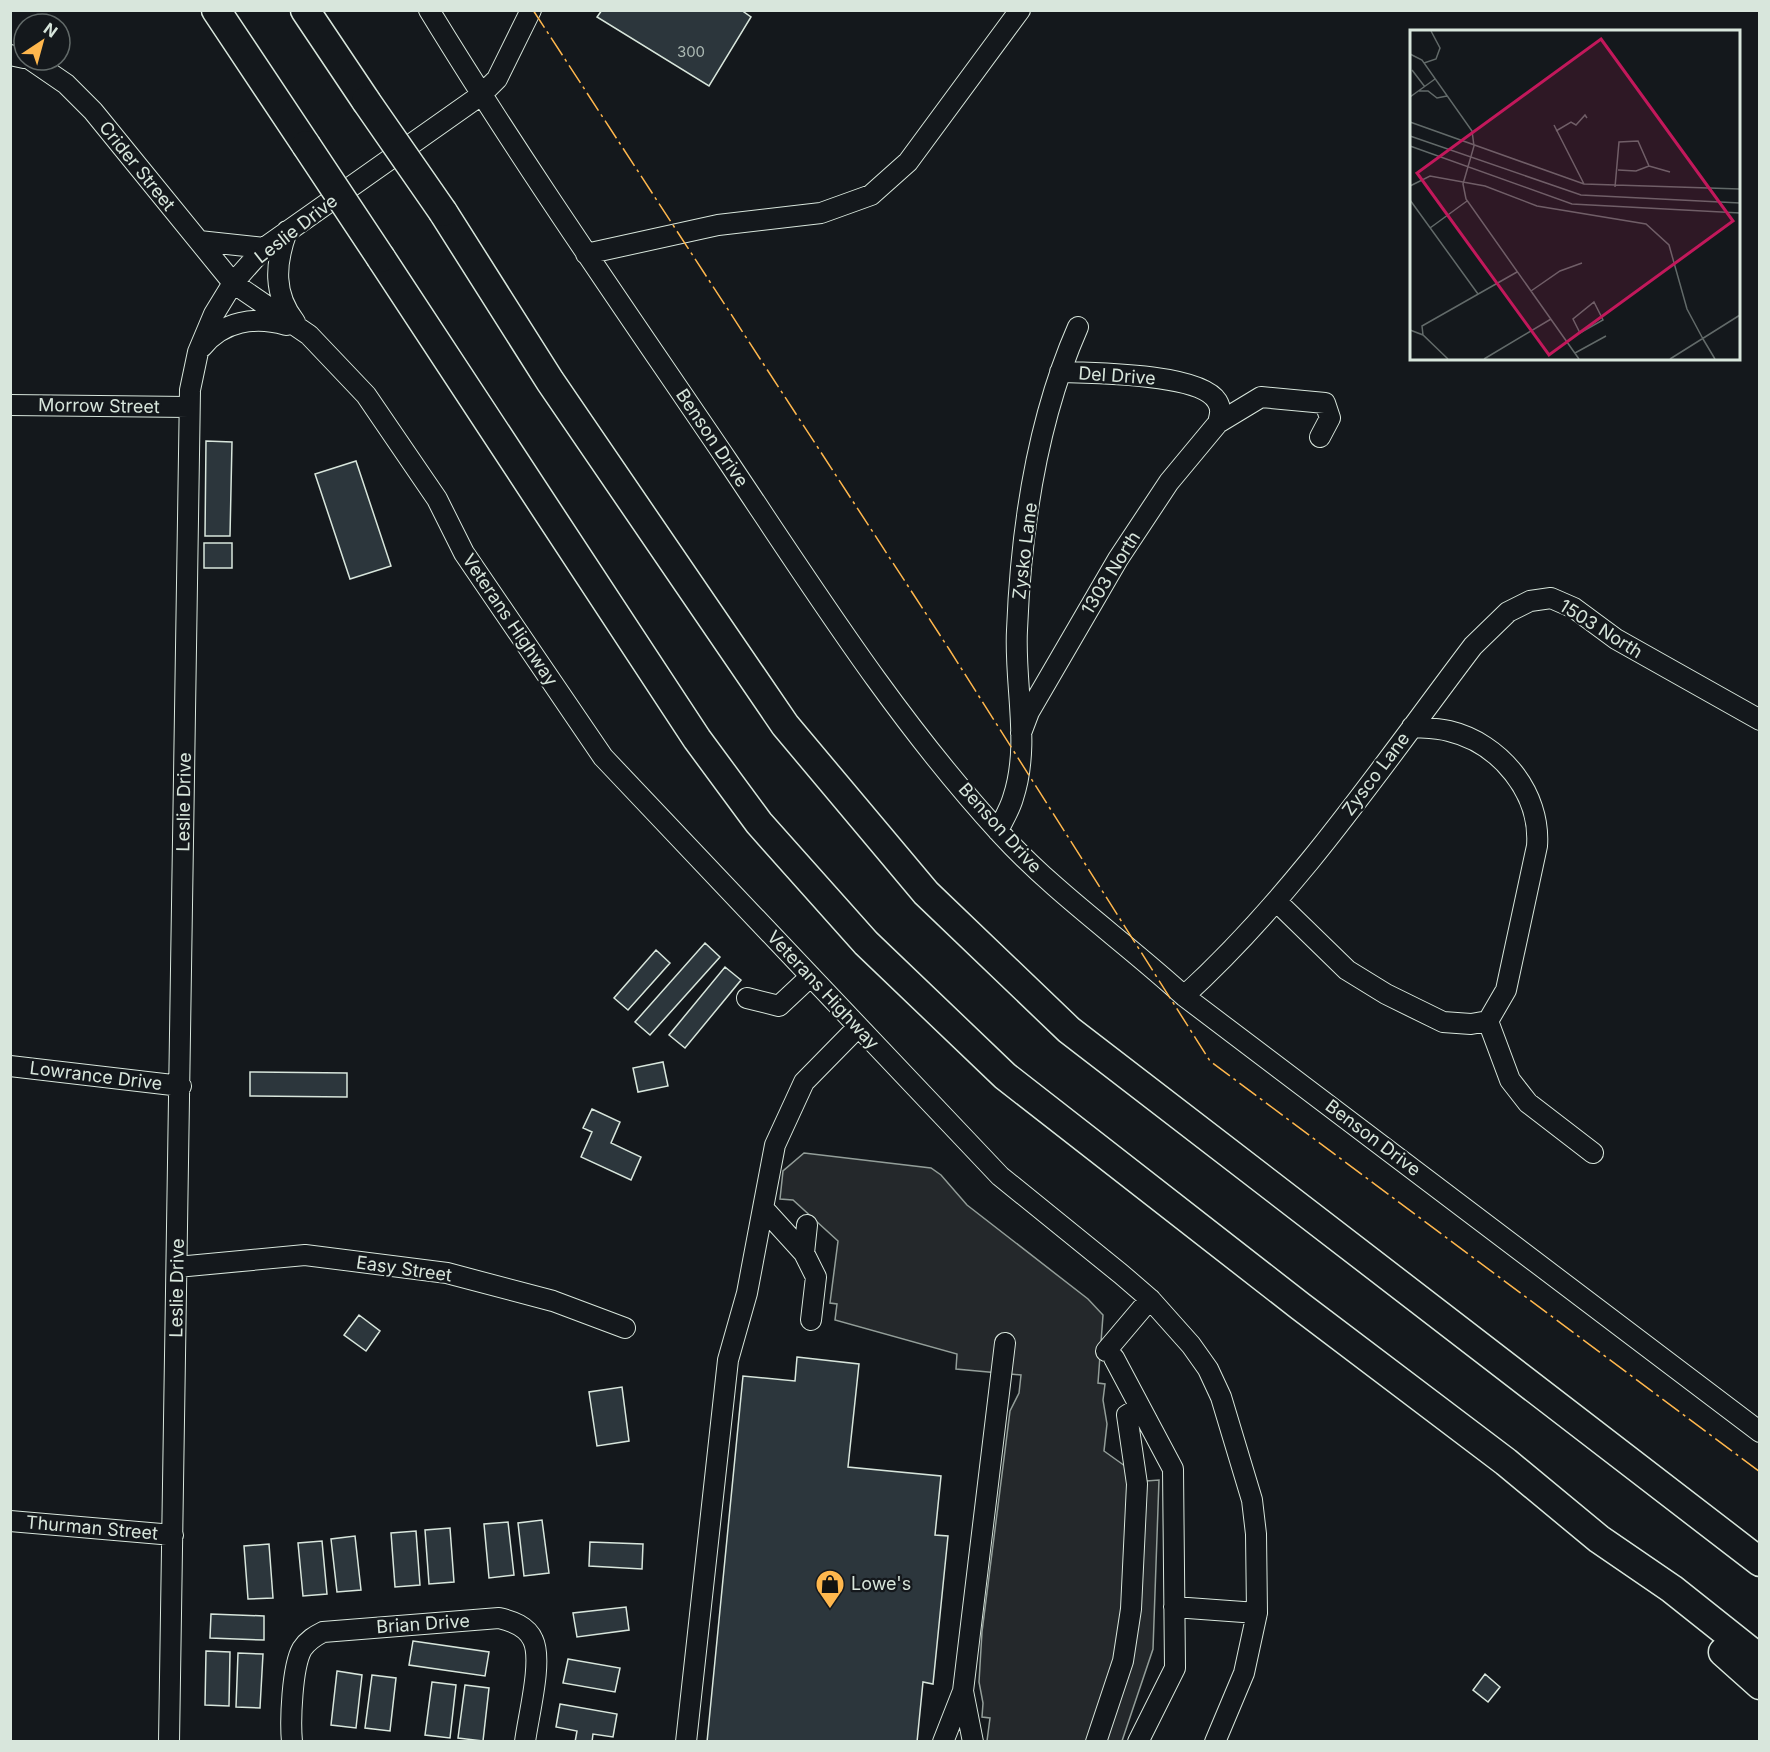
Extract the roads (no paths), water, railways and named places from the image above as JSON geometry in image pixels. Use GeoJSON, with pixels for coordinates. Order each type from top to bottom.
{"type":"FeatureCollection","features":[{"type":"Feature","properties":{"kind":"highway"},"geometry":{"type":"LineString","coordinates":[[216,10],[697,739],[759,824],[833,909],[1005,1076],[1300,1306],[1506,1462],[1599,1539],[1760,1685]]}},
{"type":"Feature","properties":{"kind":"highway"},"geometry":{"type":"LineString","coordinates":[[305,10],[442,212],[550,381],[785,725],[813,762],[948,917],[1069,1030],[1760,1562]]}},
{"type":"Feature","properties":{"kind":"highway"},"geometry":{"type":"LineString","coordinates":[[1589,1432],[1760,1545]]}},
{"type":"Feature","properties":{"kind":"highway"},"geometry":{"type":"LineString","coordinates":[[1599,1539],[1672,1589],[1760,1659]]}},
{"type":"Feature","properties":{"kind":"street","name":"Benson Drive"},"geometry":{"type":"LineString","coordinates":[[429,10],[480,95],[586,254],[902,716],[1031,867],[1135,951],[1184,996],[1760,1432]]}},
{"type":"Feature","properties":{"kind":"street","name":"Leslie Drive"},"geometry":{"type":"LineString","coordinates":[[169,1742],[181,1086],[188,407],[198,351],[214,314],[233,283],[264,248],[480,95],[497,80],[531,10]]}},
{"type":"Feature","properties":{"kind":"street"},"geometry":{"type":"LineString","coordinates":[[586,254],[718,225],[821,213],[871,195],[908,162],[1020,10]]}},
{"type":"Feature","properties":{"kind":"street","name":"Crider Street"},"geometry":{"type":"LineString","coordinates":[[48,72],[66,84],[93,111],[233,283]]}},
{"type":"Feature","properties":{"kind":"street"},"geometry":{"type":"LineString","coordinates":[[287,231],[277,262],[277,285],[286,310],[301,329]]}},
{"type":"Feature","properties":{"kind":"street"},"geometry":{"type":"LineString","coordinates":[[198,241],[264,248]]}},
{"type":"Feature","properties":{"kind":"street","name":"Veterans Highway"},"geometry":{"type":"LineString","coordinates":[[233,283],[301,329],[347,372],[384,420],[437,499],[464,553],[603,757],[1000,1176],[1150,1299],[1191,1345],[1208,1369],[1221,1397],[1252,1500],[1256,1534],[1257,1613],[1244,1673],[1215,1742]]}},
{"type":"Feature","properties":{"kind":"street"},"geometry":{"type":"LineString","coordinates":[[198,351],[209,339],[227,327],[255,319],[301,329]]}},
{"type":"Feature","properties":{"kind":"street","name":"Zysko Lane"},"geometry":{"type":"LineString","coordinates":[[1021,733],[1016,662],[1023,546],[1044,428],[1060,372],[1078,327]]}},
{"type":"Feature","properties":{"kind":"street","name":"Del Drive"},"geometry":{"type":"LineString","coordinates":[[1060,372],[1156,377],[1202,390],[1216,399],[1221,410],[1218,423]]}},
{"type":"Feature","properties":{"kind":"street","name":"1303 North"},"geometry":{"type":"LineString","coordinates":[[1021,733],[1029,712],[1118,559],[1168,482],[1218,423],[1261,397],[1324,403],[1330,418],[1320,437]]}},
{"type":"Feature","properties":{"kind":"street","name":"Morrow Street"},"geometry":{"type":"LineString","coordinates":[[10,405],[188,407]]}},
{"type":"Feature","properties":{"kind":"street","name":"1503 North"},"geometry":{"type":"LineString","coordinates":[[1412,727],[1473,646],[1496,621],[1519,605],[1540,598],[1551,598],[1574,608],[1616,639],[1760,720]]}},
{"type":"Feature","properties":{"kind":"street","name":"Zysco Lane"},"geometry":{"type":"LineString","coordinates":[[1184,996],[1233,951],[1276,901],[1412,727],[1449,731],[1488,751],[1516,776],[1528,793],[1535,810],[1538,828],[1537,846],[1506,990],[1488,1021]]}},
{"type":"Feature","properties":{"kind":"street"},"geometry":{"type":"LineString","coordinates":[[998,831],[1013,799],[1019,774],[1021,733]]}},
{"type":"Feature","properties":{"kind":"street"},"geometry":{"type":"LineString","coordinates":[[1276,901],[1347,970],[1386,994],[1443,1022],[1471,1024],[1488,1021],[1510,1080],[1516,1088],[1542,1115],[1593,1153]]}},
{"type":"Feature","properties":{"kind":"street"},"geometry":{"type":"LineString","coordinates":[[747,998],[779,1006],[810,977]]}},
{"type":"Feature","properties":{"kind":"street"},"geometry":{"type":"LineString","coordinates":[[686,1742],[728,1360],[747,1293],[776,1145],[804,1082],[858,1027]]}},
{"type":"Feature","properties":{"kind":"street","name":"Lowrance Drive"},"geometry":{"type":"LineString","coordinates":[[10,1066],[181,1086]]}},
{"type":"Feature","properties":{"kind":"street"},"geometry":{"type":"LineString","coordinates":[[764,1208],[804,1253],[816,1277],[811,1320]]}},
{"type":"Feature","properties":{"kind":"street"},"geometry":{"type":"LineString","coordinates":[[804,1253],[807,1225]]}},
{"type":"Feature","properties":{"kind":"street","name":"Easy Street"},"geometry":{"type":"LineString","coordinates":[[177,1267],[305,1256],[447,1274],[554,1301],[625,1328]]}},
{"type":"Feature","properties":{"kind":"street"},"geometry":{"type":"LineString","coordinates":[[1138,1742],[1175,1668],[1173,1470],[1110,1354],[1150,1299]]}},
{"type":"Feature","properties":{"kind":"street"},"geometry":{"type":"LineString","coordinates":[[943,1742],[963,1691],[1005,1343]]}},
{"type":"Feature","properties":{"kind":"street"},"geometry":{"type":"LineString","coordinates":[[1096,1742],[1123,1661],[1129,1619],[1137,1484],[1126,1415],[1140,1407]]}},
{"type":"Feature","properties":{"kind":"street","name":"Thurman Street"},"geometry":{"type":"LineString","coordinates":[[10,1521],[173,1535]]}},
{"type":"Feature","properties":{"kind":"street"},"geometry":{"type":"LineString","coordinates":[[1174,1607],[1257,1613]]}},
{"type":"Feature","properties":{"kind":"street","name":"Brian Drive"},"geometry":{"type":"LineString","coordinates":[[292,1742],[297,1665],[301,1650],[310,1638],[323,1632],[499,1618],[524,1628],[532,1638],[537,1652],[525,1742]]}},
{"type":"Feature","properties":{"kind":"street"},"geometry":{"type":"LineString","coordinates":[[963,1691],[973,1742]]}},
{"type":"Feature","properties":{"kind":"place","name":"Lowe's"},"geometry":{"type":"Point","coordinates":[830,1610]}}]}
